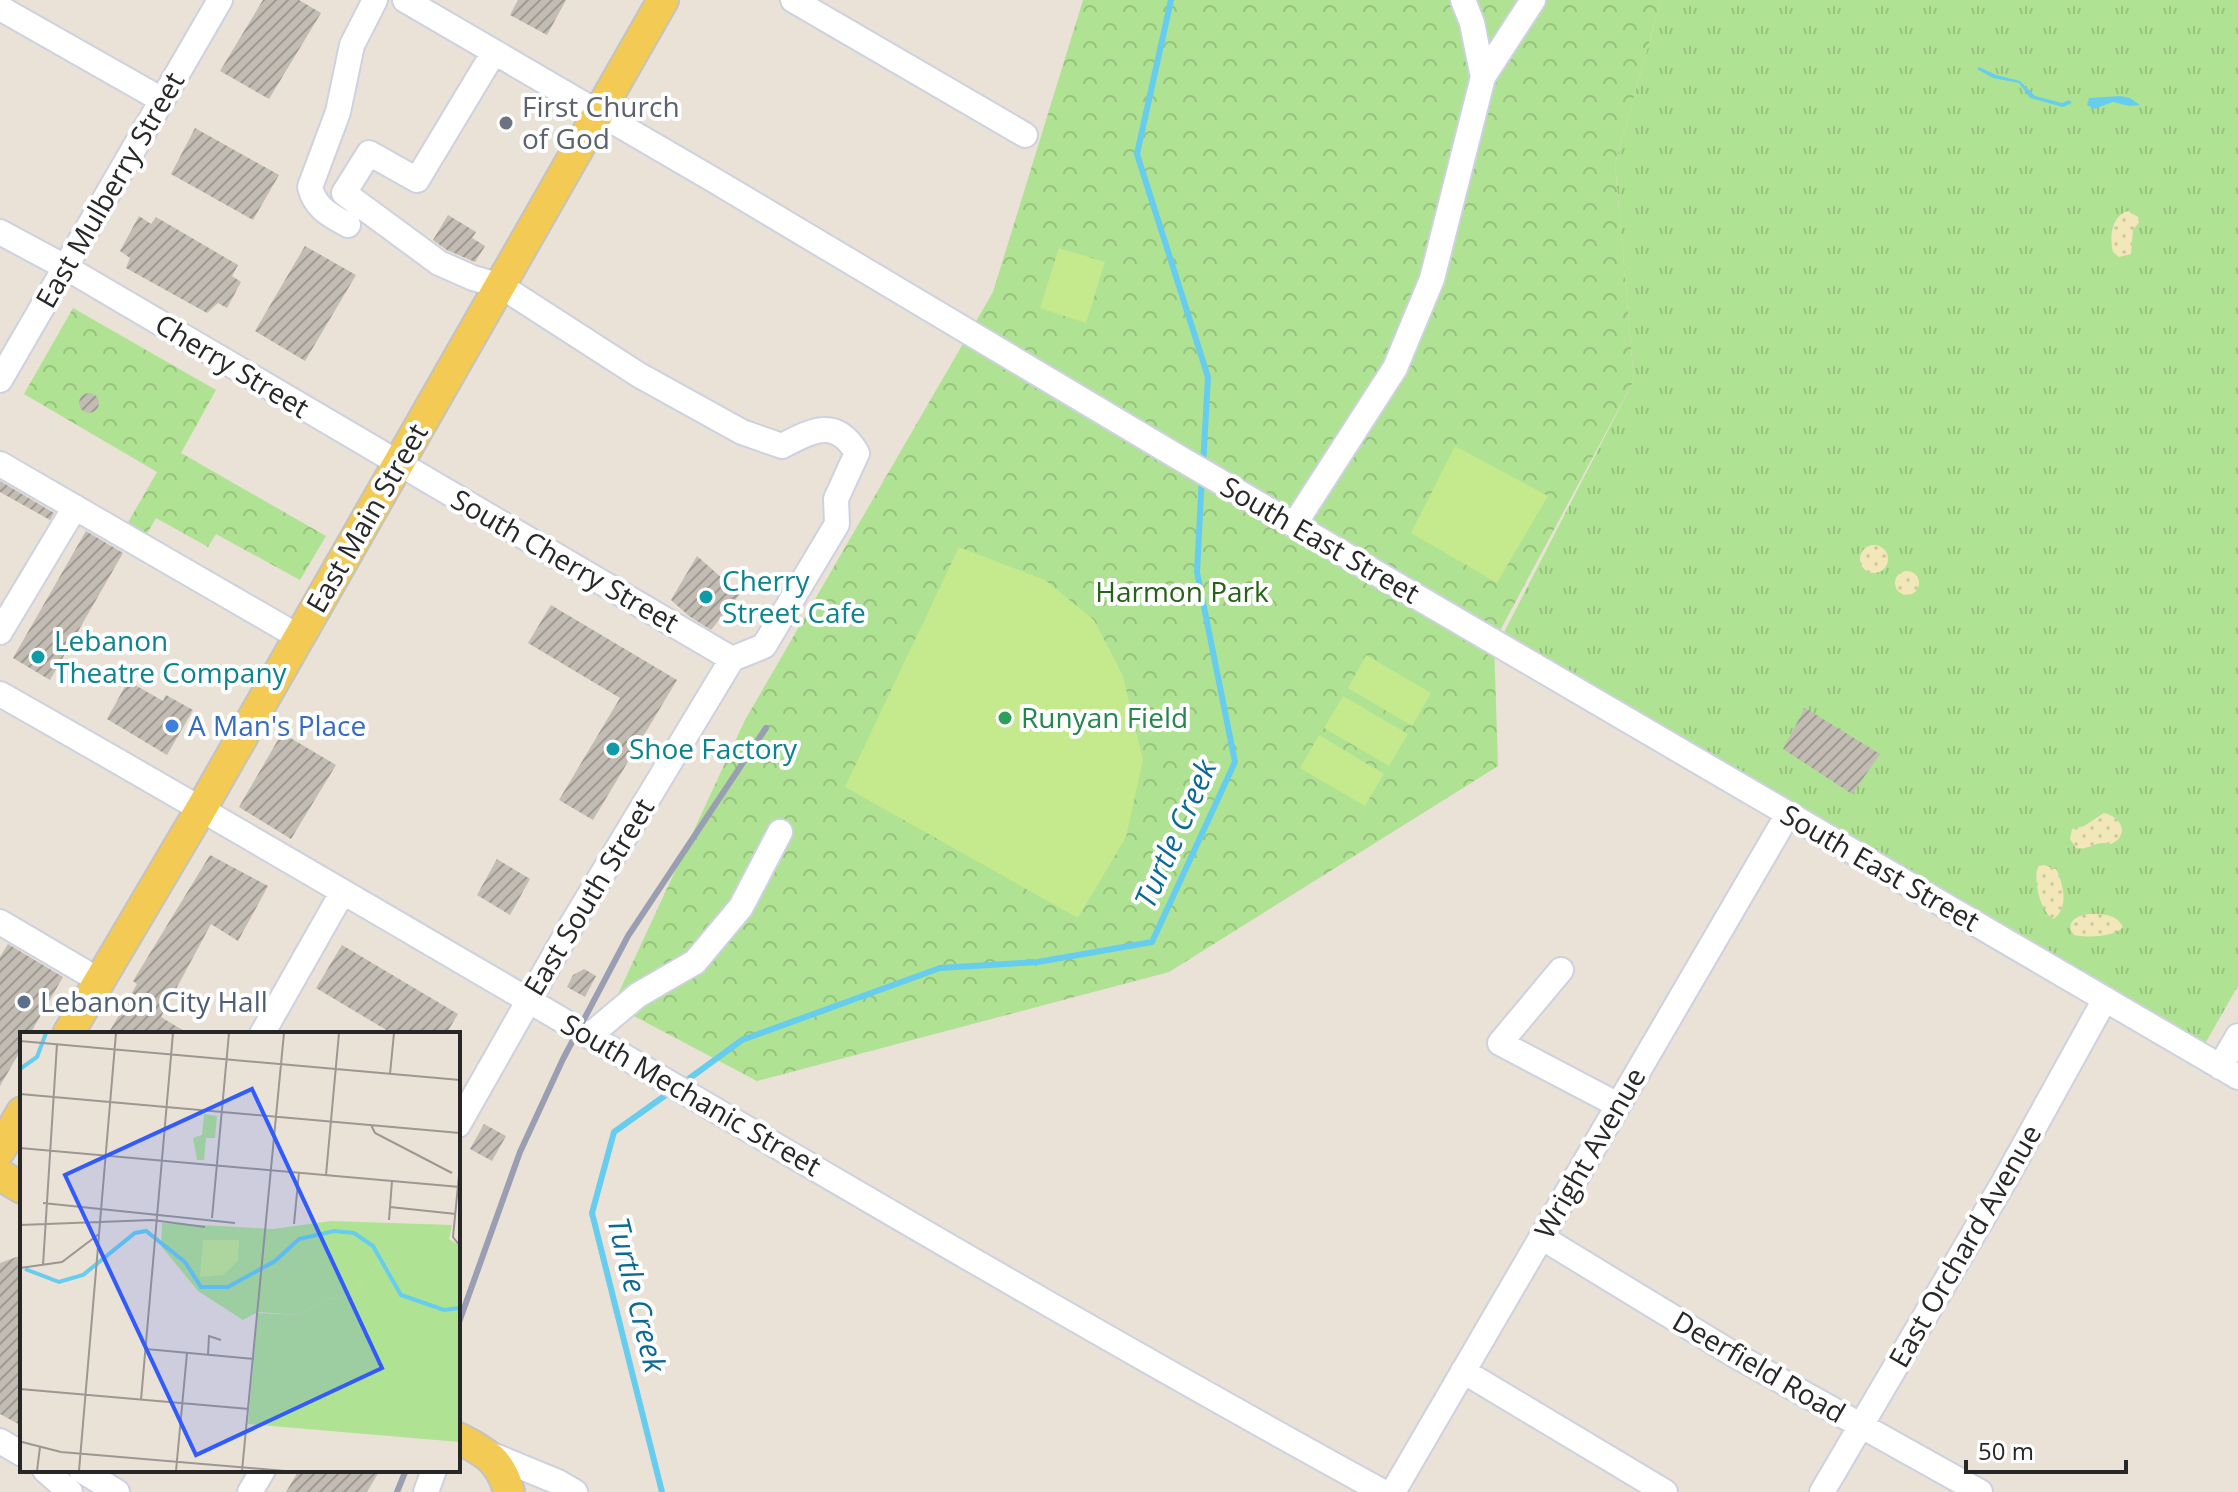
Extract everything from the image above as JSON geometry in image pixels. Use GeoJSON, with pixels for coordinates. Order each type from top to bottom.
{"type":"FeatureCollection","features":[{"type":"Feature","properties":{"kind":"main road","name":"East Main Street"},"geometry":{"type":"LineString","coordinates":[[69,1032],[201,809],[663,0]]}},
{"type":"Feature","properties":{"kind":"main road"},"geometry":{"type":"LineString","coordinates":[[0,1150],[20,1115]]}},
{"type":"Feature","properties":{"kind":"main road"},"geometry":{"type":"LineString","coordinates":[[0,1175],[20,1187]]}},
{"type":"Feature","properties":{"kind":"main road"},"geometry":{"type":"LineString","coordinates":[[460,1439],[490,1454],[506,1480],[509,1492]]}},
{"type":"Feature","properties":{"kind":"street","name":"East Mulberry Street"},"geometry":{"type":"LineString","coordinates":[[0,380],[220,0]]}},
{"type":"Feature","properties":{"kind":"street"},"geometry":{"type":"LineString","coordinates":[[348,225],[320,208],[313,199],[310,187],[338,112],[352,45],[375,0]]}},
{"type":"Feature","properties":{"kind":"street","name":"South East Street"},"geometry":{"type":"LineString","coordinates":[[405,0],[2229,1072]]}},
{"type":"Feature","properties":{"kind":"street"},"geometry":{"type":"LineString","coordinates":[[793,0],[1025,135]]}},
{"type":"Feature","properties":{"kind":"street"},"geometry":{"type":"LineString","coordinates":[[1463,0],[1472,23],[1483,77]]}},
{"type":"Feature","properties":{"kind":"street"},"geometry":{"type":"LineString","coordinates":[[1294,525],[1395,368],[1432,279],[1483,77],[1533,0]]}},
{"type":"Feature","properties":{"kind":"street"},"geometry":{"type":"LineString","coordinates":[[0,8],[162,100]]}},
{"type":"Feature","properties":{"kind":"street"},"geometry":{"type":"LineString","coordinates":[[494,52],[417,180],[369,153],[344,193],[439,263],[501,286],[639,375],[742,432],[782,446],[808,432],[828,428],[848,438],[857,453],[836,499],[837,524],[764,646],[732,659]]}},
{"type":"Feature","properties":{"kind":"street","name":"Cherry Street"},"geometry":{"type":"LineString","coordinates":[[0,232],[65,267],[398,464]]}},
{"type":"Feature","properties":{"kind":"street"},"geometry":{"type":"LineString","coordinates":[[0,464],[299,637]]}},
{"type":"Feature","properties":{"kind":"street","name":"South Cherry Street"},"geometry":{"type":"LineString","coordinates":[[398,464],[732,659]]}},
{"type":"Feature","properties":{"kind":"street"},"geometry":{"type":"LineString","coordinates":[[0,632],[75,507]]}},
{"type":"Feature","properties":{"kind":"street","name":"East South Street"},"geometry":{"type":"LineString","coordinates":[[460,1121],[732,659]]}},
{"type":"Feature","properties":{"kind":"street","name":"South Mechanic Street"},"geometry":{"type":"LineString","coordinates":[[0,694],[1249,1418],[1383,1492]]}},
{"type":"Feature","properties":{"kind":"street","name":"Wright Avenue"},"geometry":{"type":"LineString","coordinates":[[1393,1492],[1788,814]]}},
{"type":"Feature","properties":{"kind":"street"},"geometry":{"type":"LineString","coordinates":[[589,1036],[638,995],[695,962],[741,907],[780,832]]}},
{"type":"Feature","properties":{"kind":"street"},"geometry":{"type":"LineString","coordinates":[[263,1032],[342,893]]}},
{"type":"Feature","properties":{"kind":"street"},"geometry":{"type":"LineString","coordinates":[[0,922],[100,981]]}},
{"type":"Feature","properties":{"kind":"street"},"geometry":{"type":"LineString","coordinates":[[1561,970],[1500,1043],[1618,1105]]}},
{"type":"Feature","properties":{"kind":"street","name":"East Orchard Avenue"},"geometry":{"type":"LineString","coordinates":[[1822,1492],[2005,1180],[2105,999]]}},
{"type":"Feature","properties":{"kind":"street"},"geometry":{"type":"LineString","coordinates":[[2229,1072],[2238,1036]]}},
{"type":"Feature","properties":{"kind":"street","name":"Deerfield Road"},"geometry":{"type":"LineString","coordinates":[[1541,1237],[1733,1354],[1980,1492]]}},
{"type":"Feature","properties":{"kind":"street"},"geometry":{"type":"LineString","coordinates":[[1463,1371],[1665,1492]]}},
{"type":"Feature","properties":{"kind":"street"},"geometry":{"type":"LineString","coordinates":[[0,1441],[20,1453]]}},
{"type":"Feature","properties":{"kind":"street"},"geometry":{"type":"LineString","coordinates":[[490,1454],[556,1489]]}},
{"type":"Feature","properties":{"kind":"street"},"geometry":{"type":"LineString","coordinates":[[57,1472],[70,1492]]}},
{"type":"Feature","properties":{"kind":"street"},"geometry":{"type":"LineString","coordinates":[[84,1472],[117,1492]]}},
{"type":"Feature","properties":{"kind":"street"},"geometry":{"type":"LineString","coordinates":[[250,1492],[262,1472]]}},
{"type":"Feature","properties":{"kind":"street"},"geometry":{"type":"LineString","coordinates":[[426,1492],[433,1472]]}},
{"type":"Feature","properties":{"kind":"green space","name":"Harmon Park"},"geometry":{"type":"Polygon","coordinates":[[[1083,0],[1661,0],[1615,164],[1634,380],[1494,642],[1498,766],[1169,972],[757,1081],[613,1005],[745,720],[993,292],[1083,0]]]}},
{"type":"Feature","properties":{"kind":"green space"},"geometry":{"type":"Polygon","coordinates":[[[1661,0],[2238,0],[2238,986],[2199,1054],[1498,644],[1634,380],[1615,164],[1661,0]]]}},
{"type":"Feature","properties":{"kind":"green space"},"geometry":{"type":"Polygon","coordinates":[[[1059,248],[1105,262],[1086,323],[1040,308],[1059,248]]]}},
{"type":"Feature","properties":{"kind":"green space"},"geometry":{"type":"Polygon","coordinates":[[[73,308],[216,390],[181,453],[326,536],[300,580],[216,534],[208,547],[156,518],[145,537],[126,526],[157,472],[24,394],[73,308]]]}},
{"type":"Feature","properties":{"kind":"green space"},"geometry":{"type":"Polygon","coordinates":[[[1455,446],[1548,496],[1497,583],[1411,533],[1455,446]]]}},
{"type":"Feature","properties":{"kind":"green space","name":"Runyan Field"},"geometry":{"type":"Polygon","coordinates":[[[959,547],[1045,580],[1094,620],[1123,676],[1143,760],[1126,837],[1078,918],[845,787],[959,547]]]}},
{"type":"Feature","properties":{"kind":"green space"},"geometry":{"type":"Polygon","coordinates":[[[1366,655],[1431,693],[1412,726],[1348,688],[1366,655]]]}},
{"type":"Feature","properties":{"kind":"green space"},"geometry":{"type":"Polygon","coordinates":[[[1343,696],[1408,734],[1389,766],[1324,728],[1343,696]]]}},
{"type":"Feature","properties":{"kind":"green space"},"geometry":{"type":"Polygon","coordinates":[[[1319,735],[1384,774],[1365,806],[1300,768],[1319,735]]]}},
{"type":"Feature","properties":{"kind":"sand"},"geometry":{"type":"Polygon","coordinates":[[[2128,211],[2140,221],[2133,230],[2131,254],[2119,257],[2113,252],[2112,233],[2118,217],[2128,211]]]}},
{"type":"Feature","properties":{"kind":"sand"},"geometry":{"type":"Polygon","coordinates":[[[1874,545],[1884,549],[1888,559],[1884,569],[1874,573],[1864,569],[1860,559],[1864,549],[1874,545]]]}},
{"type":"Feature","properties":{"kind":"sand"},"geometry":{"type":"Polygon","coordinates":[[[1907,571],[1916,574],[1919,583],[1916,592],[1907,595],[1898,592],[1895,583],[1898,574],[1907,571]]]}},
{"type":"Feature","properties":{"kind":"sand"},"geometry":{"type":"Polygon","coordinates":[[[2104,813],[2119,822],[2122,831],[2117,840],[2111,844],[2076,848],[2070,839],[2072,829],[2084,826],[2104,813]]]}},
{"type":"Feature","properties":{"kind":"sand"},"geometry":{"type":"Polygon","coordinates":[[[2038,866],[2056,869],[2063,889],[2061,909],[2053,919],[2044,909],[2037,887],[2038,866]]]}},
{"type":"Feature","properties":{"kind":"sand"},"geometry":{"type":"Polygon","coordinates":[[[2088,914],[2113,917],[2123,927],[2100,936],[2074,935],[2070,927],[2073,921],[2088,914]]]}},
{"type":"Feature","properties":{"kind":"water"},"geometry":{"type":"Polygon","coordinates":[[[1979,67],[2020,81],[2035,96],[2072,103],[2063,107],[2030,98],[2019,83],[1993,78],[1977,69],[1979,67]]]}},
{"type":"Feature","properties":{"kind":"water"},"geometry":{"type":"Polygon","coordinates":[[[2120,96],[2140,105],[2113,102],[2094,109],[2087,105],[2089,98],[2120,96]]]}},
{"type":"Feature","properties":{"kind":"building"},"geometry":{"type":"Polygon","coordinates":[[[263,0],[299,0],[321,13],[269,99],[220,71],[263,0]]]}},
{"type":"Feature","properties":{"kind":"building"},"geometry":{"type":"Polygon","coordinates":[[[518,0],[566,0],[547,35],[510,15],[518,0]]]}},
{"type":"Feature","properties":{"kind":"building"},"geometry":{"type":"Polygon","coordinates":[[[195,128],[279,175],[253,220],[171,174],[195,128]]]}},
{"type":"Feature","properties":{"kind":"building"},"geometry":{"type":"Polygon","coordinates":[[[448,215],[476,232],[472,238],[485,246],[475,262],[433,240],[448,215]]]}},
{"type":"Feature","properties":{"kind":"building"},"geometry":{"type":"Polygon","coordinates":[[[139,216],[151,224],[156,217],[238,265],[232,276],[241,282],[227,308],[218,303],[207,313],[126,268],[130,258],[120,251],[139,216]]]}},
{"type":"Feature","properties":{"kind":"building"},"geometry":{"type":"Polygon","coordinates":[[[305,246],[356,275],[305,361],[255,331],[305,246]]]}},
{"type":"Feature","properties":{"kind":"building"},"geometry":{"type":"Polygon","coordinates":[[[89,393],[96,396],[99,403],[96,410],[89,413],[82,410],[79,403],[82,396],[89,393]]]}},
{"type":"Feature","properties":{"kind":"building"},"geometry":{"type":"Polygon","coordinates":[[[0,481],[54,513],[50,520],[0,492],[0,481]]]}},
{"type":"Feature","properties":{"kind":"building"},"geometry":{"type":"Polygon","coordinates":[[[86,531],[123,553],[50,680],[13,658],[86,531]]]}},
{"type":"Feature","properties":{"kind":"building","name":"Cherry Street Cafe"},"geometry":{"type":"Polygon","coordinates":[[[697,556],[740,594],[711,630],[671,600],[697,556]]]}},
{"type":"Feature","properties":{"kind":"building","name":"Shoe Factory"},"geometry":{"type":"Polygon","coordinates":[[[551,605],[677,680],[593,820],[559,800],[620,698],[528,643],[551,605]]]}},
{"type":"Feature","properties":{"kind":"building"},"geometry":{"type":"Polygon","coordinates":[[[128,681],[163,701],[166,695],[193,710],[167,755],[107,719],[128,681]]]}},
{"type":"Feature","properties":{"kind":"building"},"geometry":{"type":"Polygon","coordinates":[[[1805,708],[1880,754],[1852,794],[1783,749],[1805,708]]]}},
{"type":"Feature","properties":{"kind":"building"},"geometry":{"type":"Polygon","coordinates":[[[282,733],[336,765],[291,839],[239,807],[282,733]]]}},
{"type":"Feature","properties":{"kind":"building"},"geometry":{"type":"Polygon","coordinates":[[[210,855],[268,886],[238,941],[211,924],[161,1017],[186,1032],[109,1032],[137,984],[133,981],[210,855]]]}},
{"type":"Feature","properties":{"kind":"building"},"geometry":{"type":"Polygon","coordinates":[[[497,859],[530,879],[510,915],[477,895],[497,859]]]}},
{"type":"Feature","properties":{"kind":"building","name":"Lebanon City Hall"},"geometry":{"type":"Polygon","coordinates":[[[8,944],[63,977],[31,1032],[20,1032],[20,1051],[0,1086],[0,957],[8,944]]]}},
{"type":"Feature","properties":{"kind":"building"},"geometry":{"type":"Polygon","coordinates":[[[342,945],[458,1014],[447,1032],[390,1032],[316,988],[342,945]]]}},
{"type":"Feature","properties":{"kind":"building"},"geometry":{"type":"Polygon","coordinates":[[[584,969],[596,976],[585,997],[567,987],[573,975],[584,969]]]}},
{"type":"Feature","properties":{"kind":"building"},"geometry":{"type":"Polygon","coordinates":[[[484,1124],[506,1136],[492,1161],[470,1149],[484,1124]]]}},
{"type":"Feature","properties":{"kind":"building"},"geometry":{"type":"Polygon","coordinates":[[[20,1256],[20,1425],[0,1414],[0,1263],[20,1256]]]}},
{"type":"Feature","properties":{"kind":"building"},"geometry":{"type":"Polygon","coordinates":[[[298,1472],[379,1472],[367,1492],[286,1492],[298,1472]]]}},
{"type":"Feature","properties":{"kind":"waterway","name":"Turtle Creek"},"geometry":{"type":"LineString","coordinates":[[1171,0],[1137,154],[1208,377],[1203,466]]}},
{"type":"Feature","properties":{"kind":"waterway","name":"Turtle Creek"},"geometry":{"type":"LineString","coordinates":[[683,1083],[742,1040],[940,968],[1038,962],[1152,942],[1235,762],[1197,572],[1202,477]]}},
{"type":"Feature","properties":{"kind":"waterway","name":"Turtle Creek"},"geometry":{"type":"LineString","coordinates":[[662,1492],[592,1213],[614,1132],[670,1092]]}},
{"type":"Feature","properties":{"kind":"railway"},"geometry":{"type":"LineString","coordinates":[[460,1319],[520,1152],[563,1059],[628,936],[766,728]]}},
{"type":"Feature","properties":{"kind":"railway"},"geometry":{"type":"LineString","coordinates":[[397,1492],[405,1472]]}},
{"type":"Feature","properties":{"kind":"place","name":"First Church of God"},"geometry":{"type":"Point","coordinates":[506,123]}},
{"type":"Feature","properties":{"kind":"place","name":"Cherry Street Cafe"},"geometry":{"type":"Point","coordinates":[706,597]}},
{"type":"Feature","properties":{"kind":"place","name":"Lebanon Theatre Company"},"geometry":{"type":"Point","coordinates":[38,657]}},
{"type":"Feature","properties":{"kind":"place","name":"Runyan Field"},"geometry":{"type":"Point","coordinates":[1005,718]}},
{"type":"Feature","properties":{"kind":"place","name":"A Man's Place"},"geometry":{"type":"Point","coordinates":[172,726]}},
{"type":"Feature","properties":{"kind":"place","name":"Shoe Factory"},"geometry":{"type":"Point","coordinates":[613,749]}},
{"type":"Feature","properties":{"kind":"place","name":"Lebanon City Hall"},"geometry":{"type":"Point","coordinates":[24,1002]}}]}
